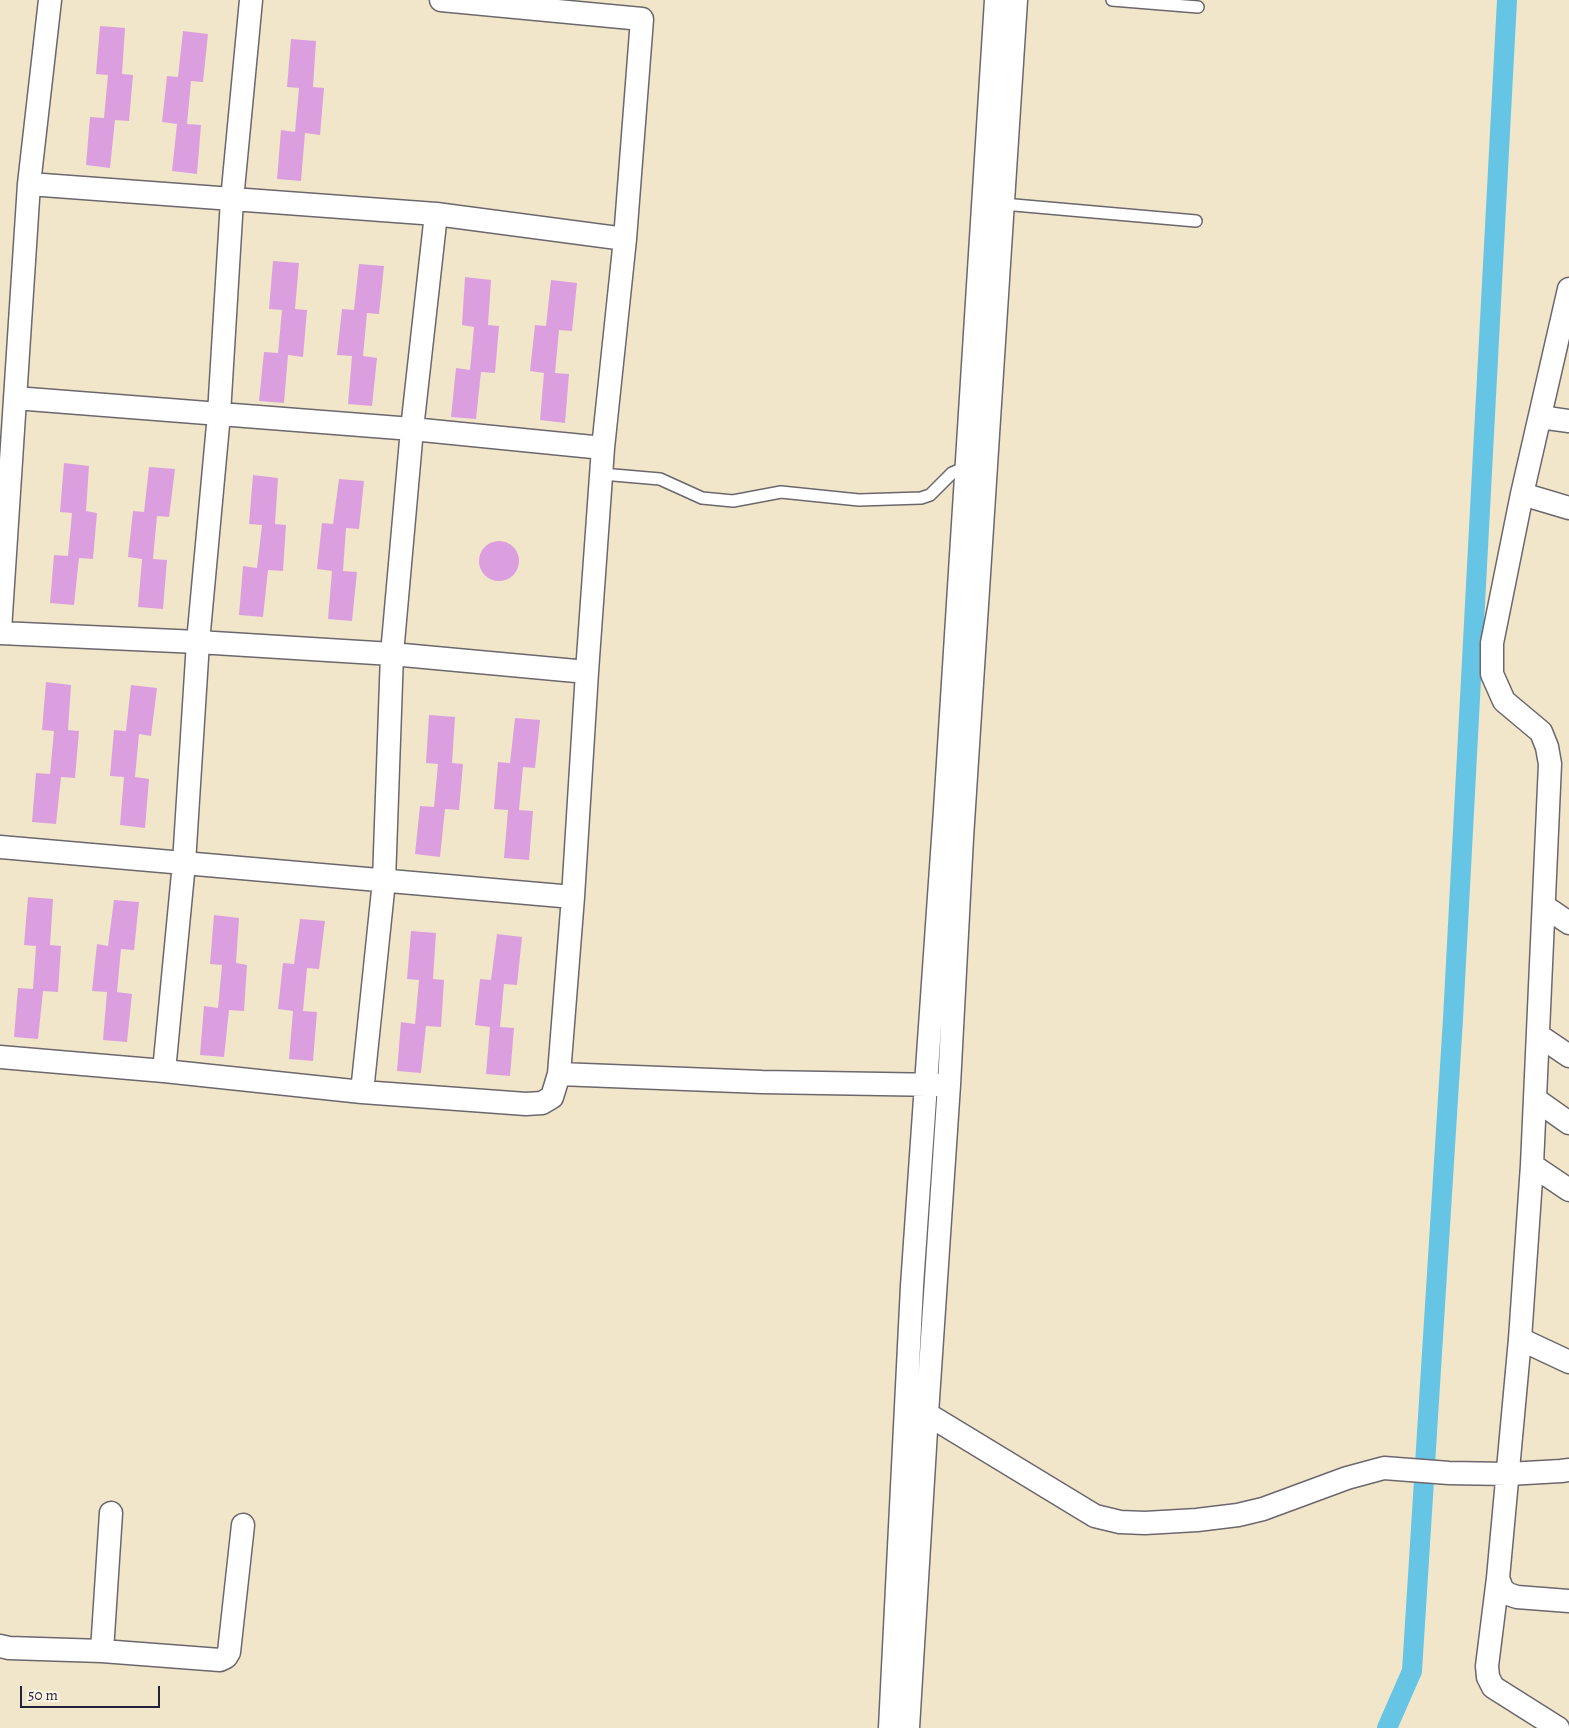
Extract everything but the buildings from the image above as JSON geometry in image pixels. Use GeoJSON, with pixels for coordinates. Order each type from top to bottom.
{"type":"FeatureCollection","features":[{"type":"Feature","properties":{"kind":"street"},"geometry":{"type":"LineString","coordinates":[[50,0],[29,184],[0,632],[392,654],[587,672]]}},
{"type":"Feature","properties":{"kind":"street"},"geometry":{"type":"LineString","coordinates":[[164,1071],[184,863],[198,642],[219,414],[232,200],[251,0]]}},
{"type":"Feature","properties":{"kind":"street"},"geometry":{"type":"LineString","coordinates":[[0,1057],[164,1071],[362,1092],[526,1104],[542,1103],[552,1097],[559,1074],[573,897],[603,448],[625,239],[642,19],[441,0]]}},
{"type":"Feature","properties":{"kind":"street"},"geometry":{"type":"LineString","coordinates":[[890,1728],[912,1286],[996,0]]}},
{"type":"Feature","properties":{"kind":"street"},"geometry":{"type":"LineString","coordinates":[[908,1728],[949,1085],[962,838],[1016,0]]}},
{"type":"Feature","properties":{"kind":"street"},"geometry":{"type":"LineString","coordinates":[[29,184],[436,214],[625,239]]}},
{"type":"Feature","properties":{"kind":"street"},"geometry":{"type":"LineString","coordinates":[[362,1092],[384,881],[392,654],[412,429],[436,214]]}},
{"type":"Feature","properties":{"kind":"street"},"geometry":{"type":"LineString","coordinates":[[1558,1728],[1493,1687],[1488,1677],[1487,1666],[1498,1578],[1520,1339],[1532,1165],[1550,764],[1547,747],[1541,732],[1504,701],[1492,674],[1492,643],[1522,494],[1569,289]]}},
{"type":"Feature","properties":{"kind":"street"},"geometry":{"type":"LineString","coordinates":[[16,398],[412,429],[603,448]]}},
{"type":"Feature","properties":{"kind":"street"},"geometry":{"type":"LineString","coordinates":[[1540,417],[1569,421]]}},
{"type":"Feature","properties":{"kind":"street"},"geometry":{"type":"LineString","coordinates":[[1522,494],[1569,508]]}},
{"type":"Feature","properties":{"kind":"street"},"geometry":{"type":"LineString","coordinates":[[1547,747],[1569,764]]}},
{"type":"Feature","properties":{"kind":"street"},"geometry":{"type":"LineString","coordinates":[[0,847],[573,897]]}},
{"type":"Feature","properties":{"kind":"street"},"geometry":{"type":"LineString","coordinates":[[1544,906],[1569,923]]}},
{"type":"Feature","properties":{"kind":"street"},"geometry":{"type":"LineString","coordinates":[[1538,1035],[1569,1056]]}},
{"type":"Feature","properties":{"kind":"street"},"geometry":{"type":"LineString","coordinates":[[559,1074],[762,1082],[949,1085]]}},
{"type":"Feature","properties":{"kind":"street"},"geometry":{"type":"LineString","coordinates":[[1535,1099],[1569,1123]]}},
{"type":"Feature","properties":{"kind":"street"},"geometry":{"type":"LineString","coordinates":[[1532,1165],[1569,1190]]}},
{"type":"Feature","properties":{"kind":"street"},"geometry":{"type":"LineString","coordinates":[[1520,1339],[1569,1362]]}},
{"type":"Feature","properties":{"kind":"street"},"geometry":{"type":"LineString","coordinates":[[927,1414],[1095,1516],[1120,1522],[1145,1523],[1229,1516],[1263,1509],[1347,1478],[1384,1468],[1449,1473],[1508,1474],[1569,1470]]}},
{"type":"Feature","properties":{"kind":"street"},"geometry":{"type":"LineString","coordinates":[[102,1651],[111,1513]]}},
{"type":"Feature","properties":{"kind":"street"},"geometry":{"type":"LineString","coordinates":[[0,1646],[220,1660],[226,1657],[229,1652],[243,1525]]}},
{"type":"Feature","properties":{"kind":"street"},"geometry":{"type":"LineString","coordinates":[[1498,1578],[1502,1589],[1508,1594],[1517,1597],[1569,1601]]}},
{"type":"Feature","properties":{"kind":"lane"},"geometry":{"type":"LineString","coordinates":[[1112,0],[1198,7]]}},
{"type":"Feature","properties":{"kind":"lane"},"geometry":{"type":"LineString","coordinates":[[1003,204],[1196,221]]}},
{"type":"Feature","properties":{"kind":"lane"},"geometry":{"type":"LineString","coordinates":[[602,474],[660,480],[702,498],[733,501],[781,492],[859,500],[921,498],[930,495],[952,473],[966,467]]}},
{"type":"Feature","properties":{"kind":"waterway"},"geometry":{"type":"LineString","coordinates":[[1387,1728],[1412,1671],[1453,1019],[1507,0]]}}]}
